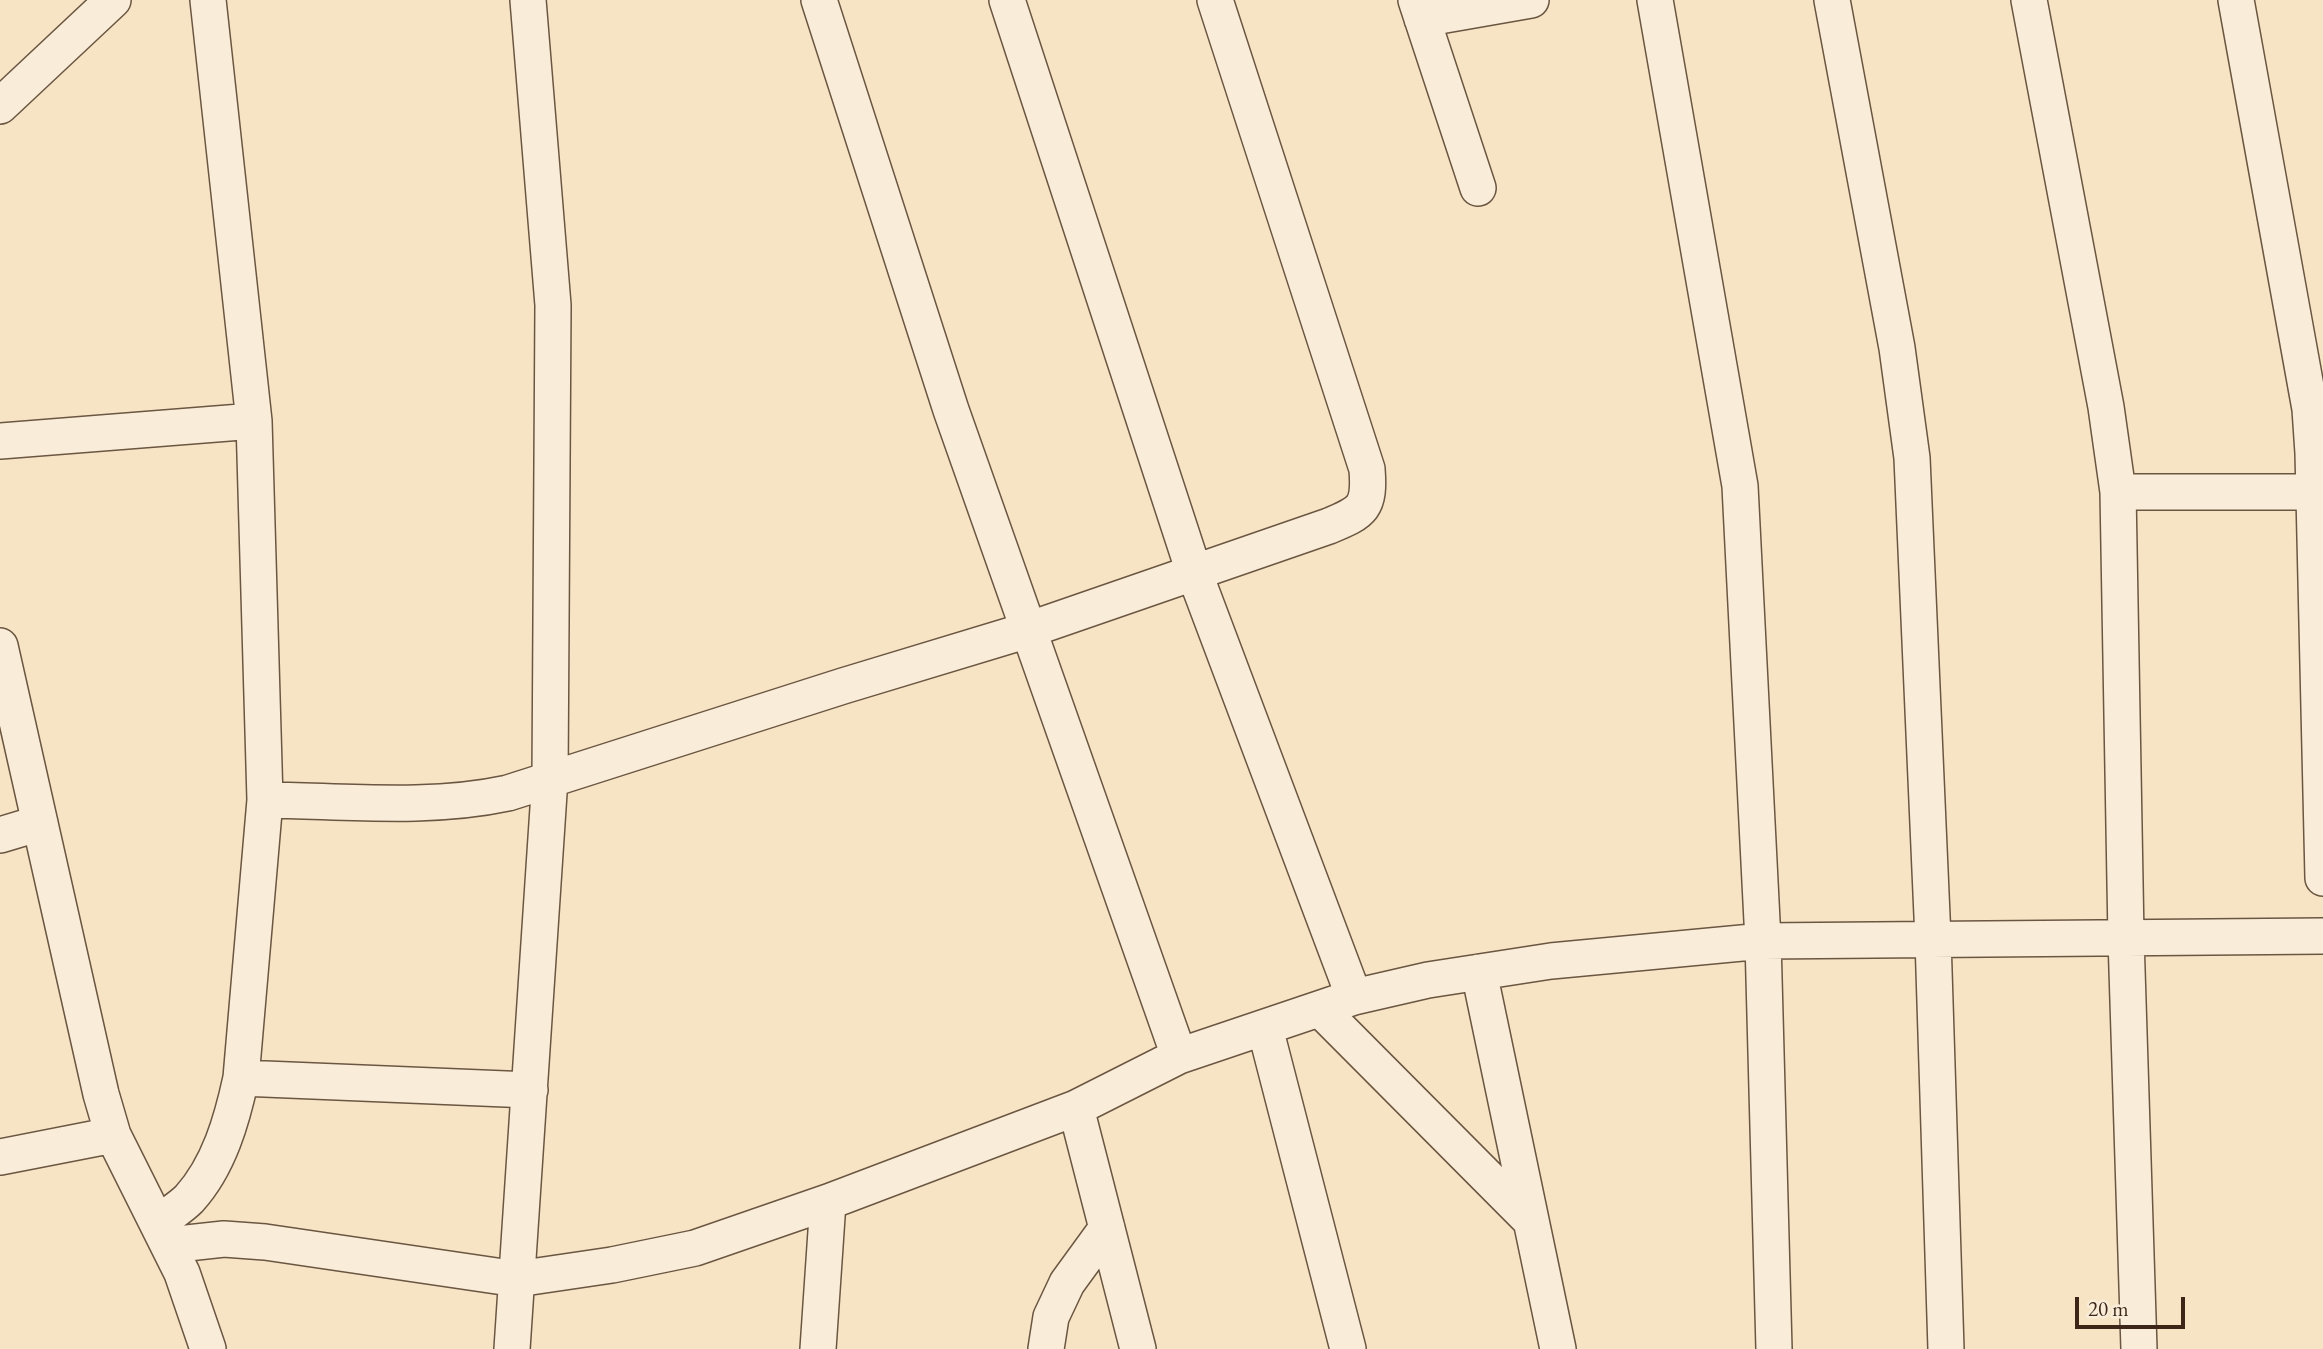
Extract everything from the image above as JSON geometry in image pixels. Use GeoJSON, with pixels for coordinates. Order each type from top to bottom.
{"type":"FeatureCollection","features":[{"type":"Feature","properties":{"kind":"street"},"geometry":{"type":"LineString","coordinates":[[0,106],[113,0]]}},
{"type":"Feature","properties":{"kind":"street"},"geometry":{"type":"LineString","coordinates":[[164,1234],[206,1176],[222,1146],[236,1103],[241,1077],[265,800],[254,421],[208,0]]}},
{"type":"Feature","properties":{"kind":"street"},"geometry":{"type":"LineString","coordinates":[[512,1349],[550,778],[553,305],[528,0]]}},
{"type":"Feature","properties":{"kind":"street"},"geometry":{"type":"LineString","coordinates":[[819,0],[951,410],[1179,1056]]}},
{"type":"Feature","properties":{"kind":"street"},"geometry":{"type":"LineString","coordinates":[[1007,0],[1194,572],[1354,997]]}},
{"type":"Feature","properties":{"kind":"street"},"geometry":{"type":"LineString","coordinates":[[265,800],[434,803],[508,793],[1028,630],[1356,515],[1365,503],[1369,488],[1367,469],[1215,0]]}},
{"type":"Feature","properties":{"kind":"street"},"geometry":{"type":"LineString","coordinates":[[1478,188],[1419,10],[1531,0]]}},
{"type":"Feature","properties":{"kind":"street"},"geometry":{"type":"LineString","coordinates":[[1655,0],[1740,486],[1763,941],[1774,1349]]}},
{"type":"Feature","properties":{"kind":"street"},"geometry":{"type":"LineString","coordinates":[[1832,0],[1897,348],[1912,458],[1933,939],[1946,1349]]}},
{"type":"Feature","properties":{"kind":"street"},"geometry":{"type":"LineString","coordinates":[[2029,0],[2106,408],[2118,492],[2126,938],[2139,1349]]}},
{"type":"Feature","properties":{"kind":"street"},"geometry":{"type":"LineString","coordinates":[[2236,0],[2313,358],[2310,409],[2323,878]]}},
{"type":"Feature","properties":{"kind":"street"},"geometry":{"type":"LineString","coordinates":[[0,441],[254,421]]}},
{"type":"Feature","properties":{"kind":"street"},"geometry":{"type":"LineString","coordinates":[[2118,492],[2314,492]]}},
{"type":"Feature","properties":{"kind":"street"},"geometry":{"type":"LineString","coordinates":[[0,646],[101,1094],[113,1135],[182,1273],[208,1349]]}},
{"type":"Feature","properties":{"kind":"street"},"geometry":{"type":"LineString","coordinates":[[0,835],[40,823]]}},
{"type":"Feature","properties":{"kind":"street"},"geometry":{"type":"LineString","coordinates":[[164,1234],[265,1242],[517,1279],[612,1265],[695,1248],[828,1202],[1076,1108],[1179,1056],[1354,997],[1428,980],[1551,961],[1763,941],[2323,936]]}},
{"type":"Feature","properties":{"kind":"street"},"geometry":{"type":"LineString","coordinates":[[1479,972],[1558,1349]]}},
{"type":"Feature","properties":{"kind":"street"},"geometry":{"type":"LineString","coordinates":[[1320,1009],[1531,1220]]}},
{"type":"Feature","properties":{"kind":"street"},"geometry":{"type":"LineString","coordinates":[[1265,1028],[1348,1349]]}},
{"type":"Feature","properties":{"kind":"street"},"geometry":{"type":"LineString","coordinates":[[241,1077],[530,1090]]}},
{"type":"Feature","properties":{"kind":"street"},"geometry":{"type":"LineString","coordinates":[[1076,1108],[1138,1349]]}},
{"type":"Feature","properties":{"kind":"street"},"geometry":{"type":"LineString","coordinates":[[0,1157],[113,1135]]}},
{"type":"Feature","properties":{"kind":"street"},"geometry":{"type":"LineString","coordinates":[[818,1349],[828,1202]]}},
{"type":"Feature","properties":{"kind":"street"},"geometry":{"type":"LineString","coordinates":[[1046,1349],[1051,1317],[1067,1283],[1107,1227]]}}]}
